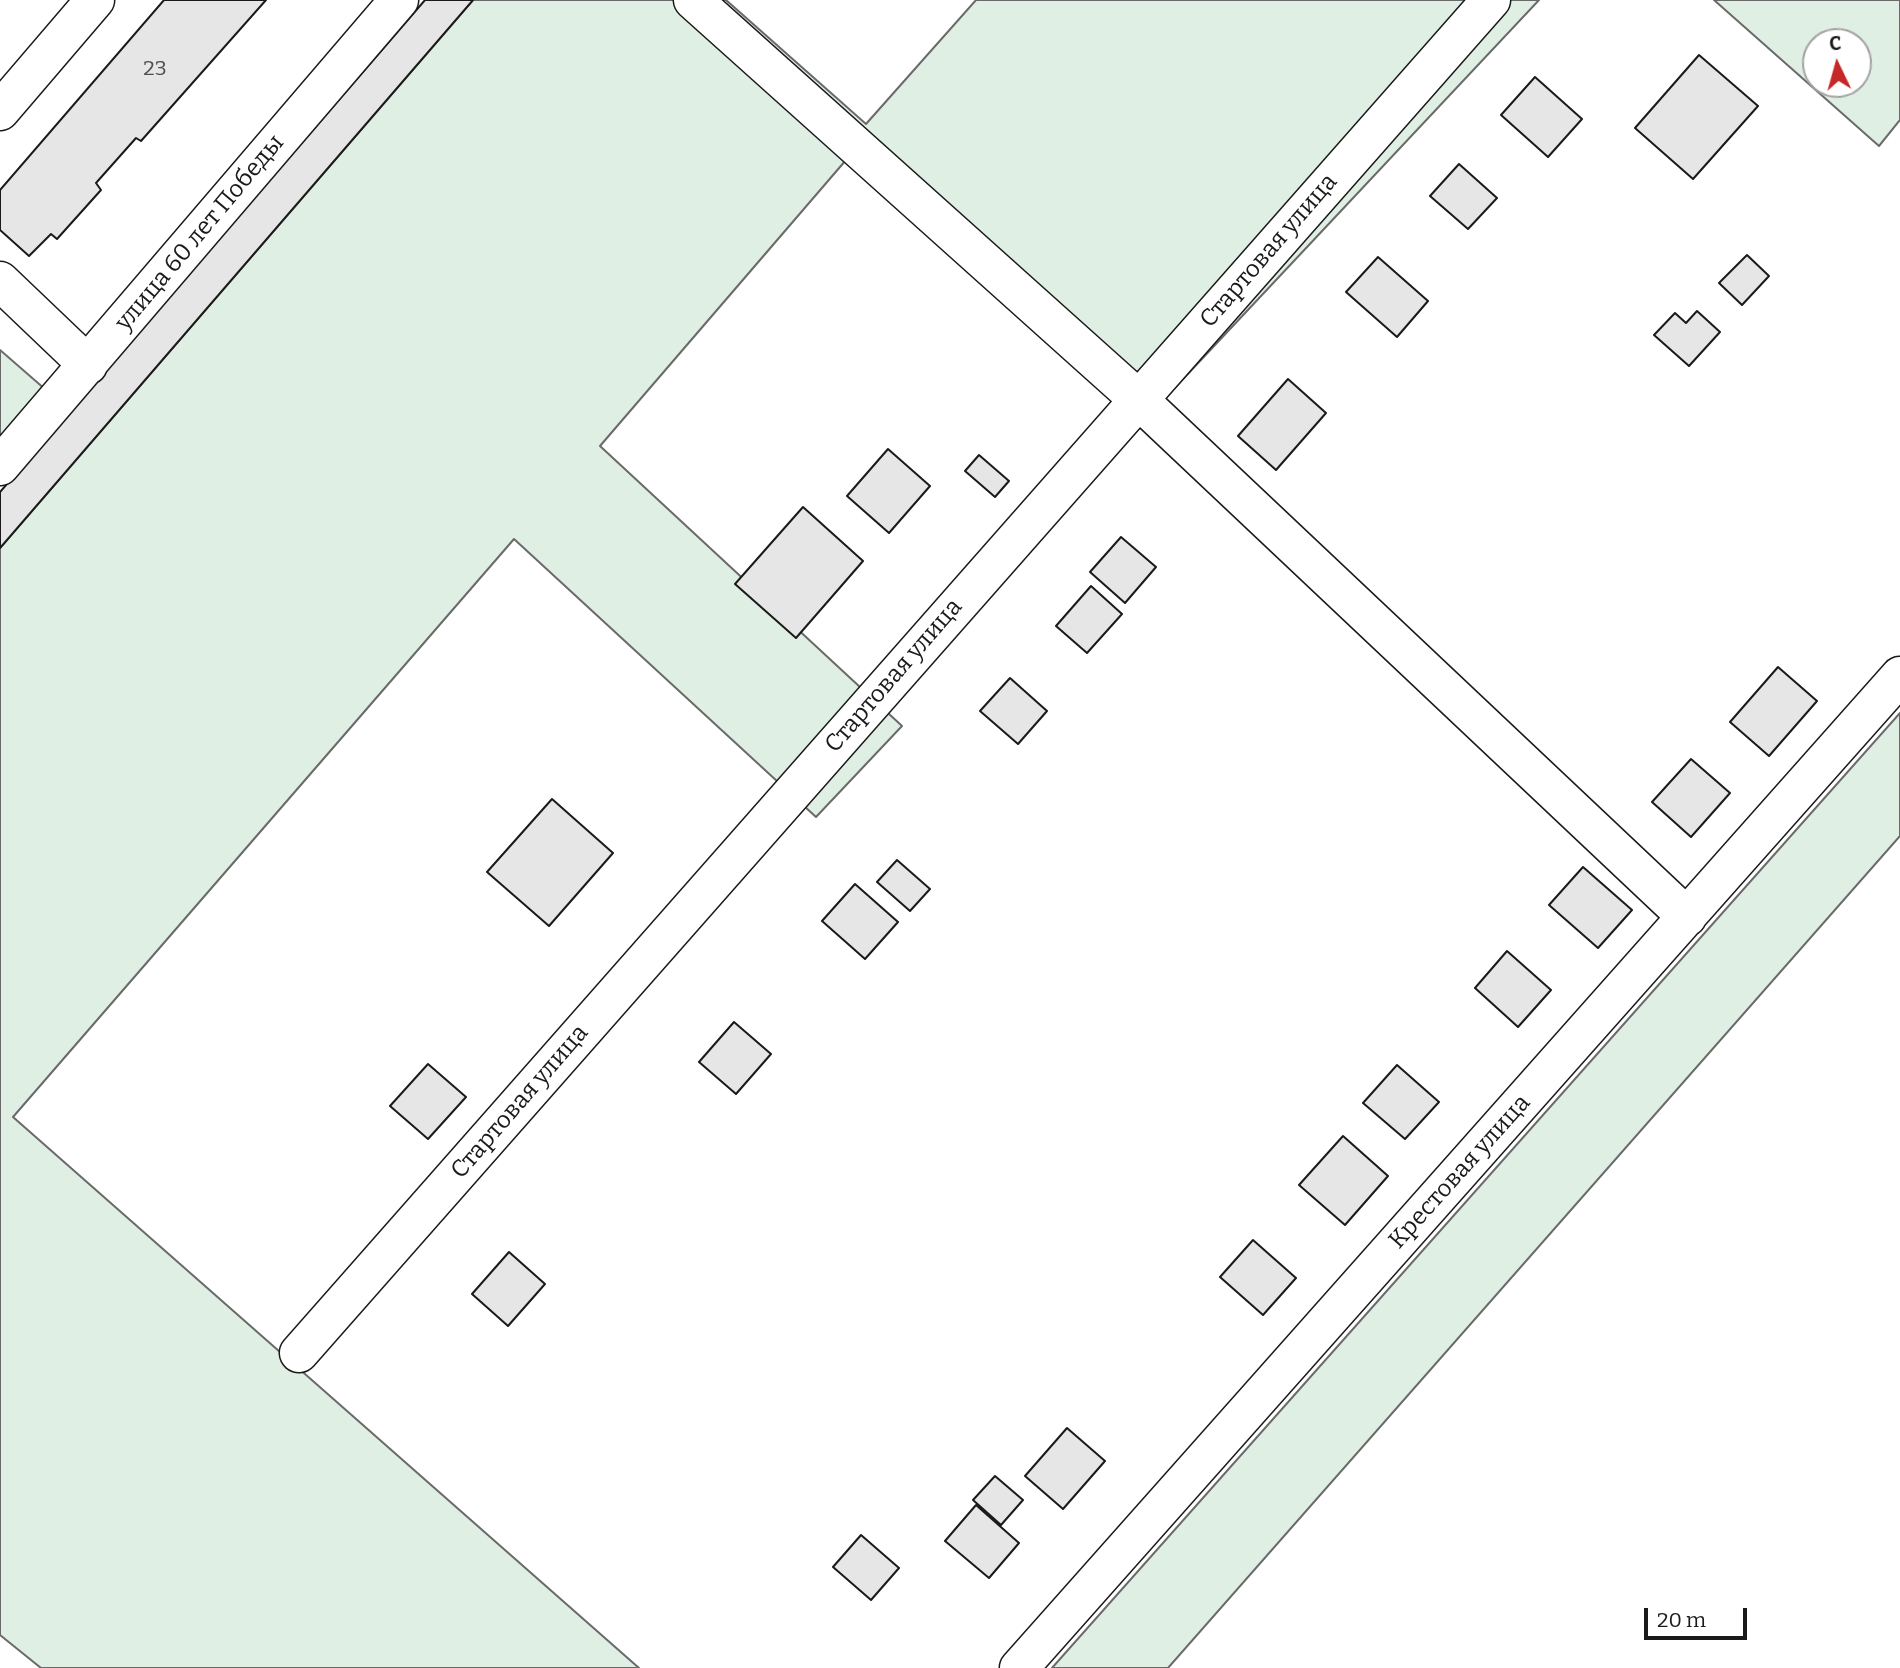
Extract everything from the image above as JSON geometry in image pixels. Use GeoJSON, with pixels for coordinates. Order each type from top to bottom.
{"type":"FeatureCollection","features":[{"type":"Feature","properties":{"kind":"street"},"geometry":{"type":"LineString","coordinates":[[0,111],[95,0]]}},
{"type":"Feature","properties":{"kind":"street","name":"улица 60 лет Победы"},"geometry":{"type":"LineString","coordinates":[[0,466],[399,0]]}},
{"type":"Feature","properties":{"kind":"street"},"geometry":{"type":"LineString","coordinates":[[693,0],[1138,399],[1687,917]]}},
{"type":"Feature","properties":{"kind":"street","name":"Стартовая улица"},"geometry":{"type":"LineString","coordinates":[[299,1353],[1490,0]]}},
{"type":"Feature","properties":{"kind":"street"},"geometry":{"type":"LineString","coordinates":[[0,281],[88,365]]}},
{"type":"Feature","properties":{"kind":"street","name":"Крестовая улица"},"geometry":{"type":"LineString","coordinates":[[1018,1668],[1900,676]]}},
{"type":"Feature","properties":{"kind":"green space"},"geometry":{"type":"Polygon","coordinates":[[[473,0],[726,0],[866,124],[976,0],[1539,0],[1169,394],[1139,416],[846,160],[600,446],[902,726],[816,817],[514,539],[13,1117],[639,1668],[41,1668],[0,1635],[0,548],[473,0]]]}},
{"type":"Feature","properties":{"kind":"green space"},"geometry":{"type":"Polygon","coordinates":[[[1714,0],[1900,0],[1900,120],[1879,146],[1825,98],[1872,98],[1872,28],[1802,28],[1802,78],[1714,0]]]}},
{"type":"Feature","properties":{"kind":"green space"},"geometry":{"type":"Polygon","coordinates":[[[0,350],[46,390],[0,442],[0,350]]]}},
{"type":"Feature","properties":{"kind":"green space"},"geometry":{"type":"Polygon","coordinates":[[[1900,713],[1900,836],[1168,1668],[1052,1668],[1900,713]]]}},
{"type":"Feature","properties":{"kind":"building"},"geometry":{"type":"Polygon","coordinates":[[[164,0],[266,0],[141,141],[136,138],[96,183],[101,190],[57,239],[51,234],[29,256],[0,230],[0,190],[164,0]]]}},
{"type":"Feature","properties":{"kind":"building"},"geometry":{"type":"Polygon","coordinates":[[[425,0],[473,0],[0,548],[0,492],[425,0]]]}},
{"type":"Feature","properties":{"kind":"building"},"geometry":{"type":"Polygon","coordinates":[[[1699,55],[1758,106],[1693,179],[1635,128],[1699,55]]]}},
{"type":"Feature","properties":{"kind":"building"},"geometry":{"type":"Polygon","coordinates":[[[1535,77],[1582,119],[1548,157],[1501,115],[1535,77]]]}},
{"type":"Feature","properties":{"kind":"building"},"geometry":{"type":"Polygon","coordinates":[[[1459,164],[1497,198],[1468,229],[1430,196],[1459,164]]]}},
{"type":"Feature","properties":{"kind":"building"},"geometry":{"type":"Polygon","coordinates":[[[1747,255],[1769,276],[1742,305],[1719,283],[1747,255]]]}},
{"type":"Feature","properties":{"kind":"building"},"geometry":{"type":"Polygon","coordinates":[[[1378,257],[1428,301],[1397,337],[1346,292],[1378,257]]]}},
{"type":"Feature","properties":{"kind":"building"},"geometry":{"type":"Polygon","coordinates":[[[1697,311],[1720,332],[1689,366],[1654,335],[1675,313],[1686,323],[1697,311]]]}},
{"type":"Feature","properties":{"kind":"building"},"geometry":{"type":"Polygon","coordinates":[[[1288,379],[1326,413],[1276,470],[1238,436],[1288,379]]]}},
{"type":"Feature","properties":{"kind":"building"},"geometry":{"type":"Polygon","coordinates":[[[888,449],[930,486],[889,533],[847,496],[888,449]]]}},
{"type":"Feature","properties":{"kind":"building"},"geometry":{"type":"Polygon","coordinates":[[[979,455],[1009,481],[995,497],[965,471],[979,455]]]}},
{"type":"Feature","properties":{"kind":"building"},"geometry":{"type":"Polygon","coordinates":[[[803,507],[863,561],[796,638],[735,584],[803,507]]]}},
{"type":"Feature","properties":{"kind":"building"},"geometry":{"type":"Polygon","coordinates":[[[1121,537],[1156,567],[1125,603],[1090,572],[1121,537]]]}},
{"type":"Feature","properties":{"kind":"building"},"geometry":{"type":"Polygon","coordinates":[[[1091,586],[1122,614],[1087,653],[1056,626],[1091,586]]]}},
{"type":"Feature","properties":{"kind":"building"},"geometry":{"type":"Polygon","coordinates":[[[1778,667],[1817,701],[1769,756],[1730,722],[1778,667]]]}},
{"type":"Feature","properties":{"kind":"building"},"geometry":{"type":"Polygon","coordinates":[[[1010,678],[1047,711],[1018,744],[980,711],[1010,678]]]}},
{"type":"Feature","properties":{"kind":"building"},"geometry":{"type":"Polygon","coordinates":[[[1691,759],[1730,793],[1691,837],[1652,802],[1691,759]]]}},
{"type":"Feature","properties":{"kind":"building"},"geometry":{"type":"Polygon","coordinates":[[[552,799],[613,853],[549,926],[487,872],[552,799]]]}},
{"type":"Feature","properties":{"kind":"building"},"geometry":{"type":"Polygon","coordinates":[[[897,860],[930,889],[910,911],[877,882],[897,860]]]}},
{"type":"Feature","properties":{"kind":"building"},"geometry":{"type":"Polygon","coordinates":[[[1583,867],[1632,910],[1598,948],[1549,905],[1583,867]]]}},
{"type":"Feature","properties":{"kind":"building"},"geometry":{"type":"Polygon","coordinates":[[[855,884],[898,922],[865,959],[822,921],[855,884]]]}},
{"type":"Feature","properties":{"kind":"building"},"geometry":{"type":"Polygon","coordinates":[[[1507,951],[1551,990],[1518,1027],[1475,988],[1507,951]]]}},
{"type":"Feature","properties":{"kind":"building"},"geometry":{"type":"Polygon","coordinates":[[[734,1022],[771,1054],[736,1094],[699,1062],[734,1022]]]}},
{"type":"Feature","properties":{"kind":"building"},"geometry":{"type":"Polygon","coordinates":[[[428,1064],[466,1097],[428,1139],[390,1106],[428,1064]]]}},
{"type":"Feature","properties":{"kind":"building"},"geometry":{"type":"Polygon","coordinates":[[[1397,1065],[1439,1102],[1405,1139],[1363,1103],[1397,1065]]]}},
{"type":"Feature","properties":{"kind":"building"},"geometry":{"type":"Polygon","coordinates":[[[1343,1136],[1388,1176],[1345,1225],[1299,1185],[1343,1136]]]}},
{"type":"Feature","properties":{"kind":"building"},"geometry":{"type":"Polygon","coordinates":[[[1253,1240],[1296,1278],[1263,1315],[1220,1277],[1253,1240]]]}},
{"type":"Feature","properties":{"kind":"building"},"geometry":{"type":"Polygon","coordinates":[[[509,1252],[545,1284],[508,1326],[472,1294],[509,1252]]]}},
{"type":"Feature","properties":{"kind":"building"},"geometry":{"type":"Polygon","coordinates":[[[1067,1428],[1105,1461],[1063,1509],[1025,1476],[1067,1428]]]}},
{"type":"Feature","properties":{"kind":"building"},"geometry":{"type":"Polygon","coordinates":[[[995,1476],[1023,1500],[1001,1525],[973,1500],[995,1476]]]}},
{"type":"Feature","properties":{"kind":"building"},"geometry":{"type":"Polygon","coordinates":[[[976,1505],[1019,1543],[989,1578],[945,1541],[976,1505]]]}},
{"type":"Feature","properties":{"kind":"building"},"geometry":{"type":"Polygon","coordinates":[[[861,1535],[899,1568],[871,1600],[833,1567],[861,1535]]]}}]}
